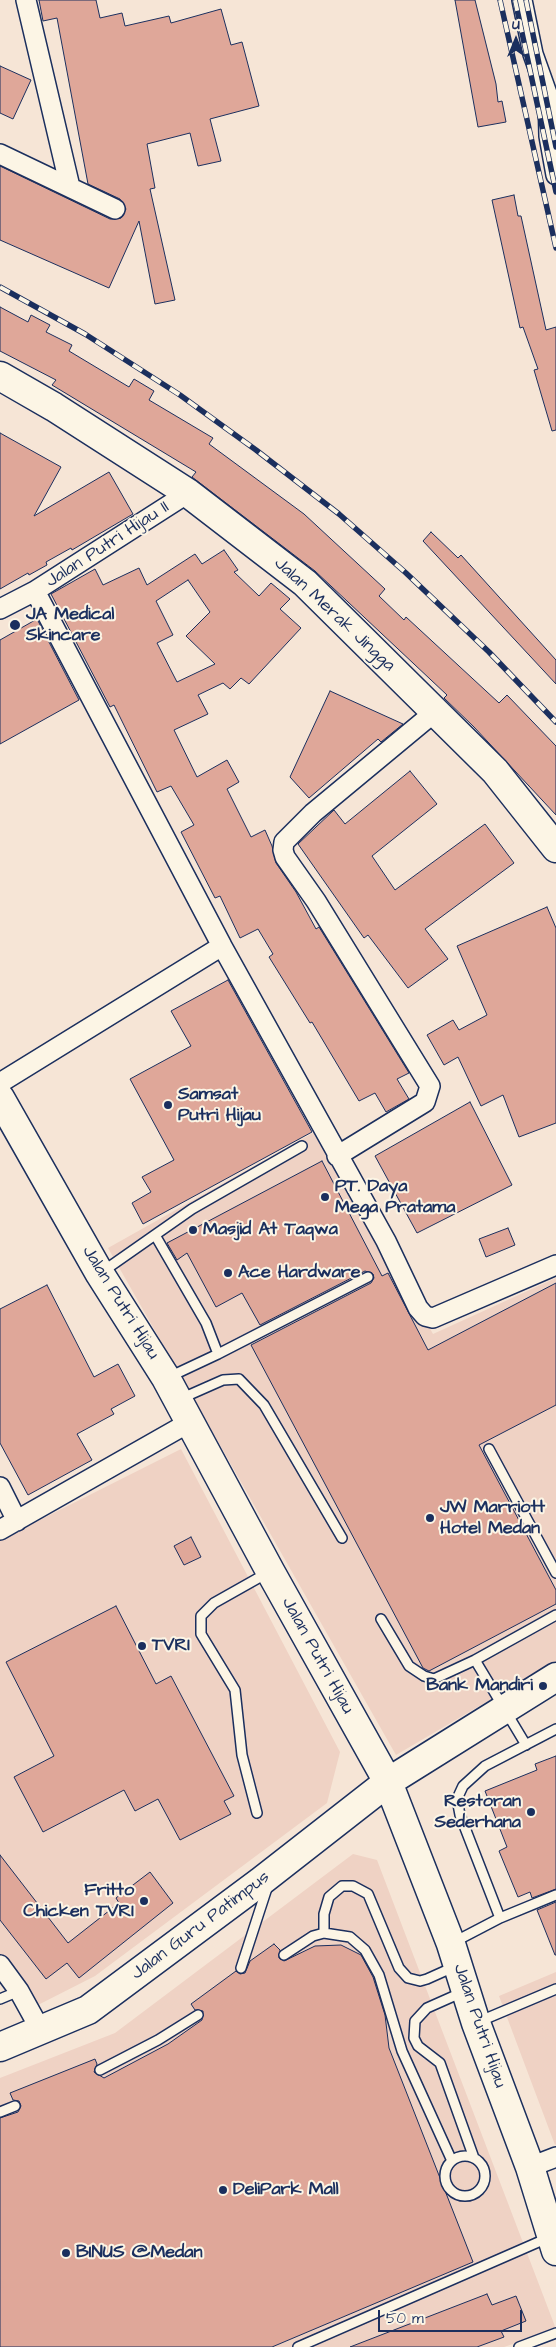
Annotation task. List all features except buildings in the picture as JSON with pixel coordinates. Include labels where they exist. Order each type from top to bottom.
[{"type":"main road","name":"Jalan Merak Jingga","points":[[0,376],[54,407],[188,493],[305,583],[436,710],[495,771],[556,848]]},
{"type":"main road","name":"Jalan Putri Hijau","points":[[0,1098],[100,1274],[178,1400],[270,1571],[388,1782],[454,1955],[476,2023],[530,2167],[553,2244]]},
{"type":"main road","name":"Jalan Guru Patimpus","points":[[0,2047],[88,2010],[121,1987],[388,1782],[556,1677]]},
{"type":"street","points":[[26,0],[70,187]]},
{"type":"street","points":[[522,0],[533,54],[548,96],[548,136],[556,175]]},
{"type":"street","points":[[0,154],[115,209]]},
{"type":"street","name":"Jalan Putri Hijau II","points":[[0,610],[35,591],[188,493]]},
{"type":"street","points":[[35,591],[222,946],[386,1241],[418,1308],[425,1316],[433,1318],[556,1264]]},
{"type":"street","points":[[338,1156],[425,1102],[430,1086],[316,901],[285,857],[283,850],[284,842],[313,813],[436,710]]},
{"type":"street","points":[[0,1083],[222,946]]},
{"type":"street","points":[[0,1530],[17,1521],[178,1400]]},
{"type":"street","points":[[0,1487],[17,1521]]},
{"type":"street","points":[[0,1964],[19,1990],[40,2029]]},
{"type":"street","points":[[530,2167],[556,2157]]},
{"type":"lane","points":[[100,1274],[192,1209],[302,1146]]},
{"type":"lane","points":[[155,1235],[206,1323],[218,1354]]},
{"type":"lane","points":[[178,1400],[218,1354],[368,1277]]},
{"type":"lane","points":[[178,1400],[223,1380],[239,1379],[264,1405],[342,1538]]},
{"type":"lane","points":[[489,1449],[556,1573]]},
{"type":"lane","points":[[257,1813],[242,1755],[235,1690],[201,1634],[201,1616],[214,1603],[270,1571]]},
{"type":"lane","points":[[382,1619],[409,1666],[424,1676],[434,1679],[475,1660],[556,1615]]},
{"type":"lane","points":[[475,1660],[506,1708],[526,1745]]},
{"type":"lane","points":[[500,1918],[460,1815],[457,1798],[463,1786],[485,1766],[556,1729]]},
{"type":"lane","points":[[241,1968],[272,1872]]},
{"type":"lane","points":[[324,1933],[324,1914],[328,1897],[342,1886],[353,1886],[368,1894],[399,1968],[408,1978],[420,1981],[427,1979],[500,1918],[556,1895]]},
{"type":"lane","points":[[284,1955],[313,1936],[324,1933],[350,1937],[365,1950],[374,1963],[402,2052],[452,2161]]},
{"type":"lane","points":[[476,2023],[556,1989]]},
{"type":"lane","points":[[0,1999],[19,1990]]},
{"type":"lane","points":[[466,1991],[427,2008],[415,2021],[414,2038],[418,2046],[440,2062],[474,2158],[484,2170],[482,2185],[478,2191],[463,2196],[449,2188],[445,2174],[452,2161],[459,2157],[474,2158]]},
{"type":"lane","points":[[100,2070],[158,2040],[198,2015]]},
{"type":"lane","points":[[1,2110],[16,2106]]},
{"type":"lane","points":[[298,2347],[553,2244]]},
{"type":"lane","points":[[520,2347],[556,2334]]},
{"type":"shaded area","points":[[320,1129],[433,1334],[556,1278],[556,1661],[396,1755],[108,1248]]},
{"type":"shaded area","name":"TVRI","points":[[181,1449],[340,1752],[327,1803],[95,1976],[34,2007],[0,1958],[0,1540]]},
{"type":"shaded area","name":"DeliPark Mall","points":[[353,1854],[377,1860],[556,2329],[504,2347],[0,2347],[0,2078],[115,2033]]},
{"type":"shaded area","points":[[556,1972],[556,2144],[555,2145],[499,1996]]},
{"type":"railway","points":[[500,0],[556,248]]},
{"type":"railway","points":[[515,0],[556,192]]},
{"type":"railway","points":[[526,0],[556,147]]},
{"type":"railway","points":[[0,287],[85,334],[180,395],[256,450],[339,514],[406,573],[489,652],[556,722]]},
{"type":"place","name":"JA Medical Skincare","points":[[15,625]]},
{"type":"place","name":"Samsat Putri Hijau","points":[[168,1105]]},
{"type":"place","name":"PT. Daya Mega Pratama","points":[[325,1197]]},
{"type":"place","name":"Masjid At Taqwa","points":[[193,1230]]},
{"type":"place","name":"Ace Hardware","points":[[228,1273]]},
{"type":"place","name":"JW Marriott Hotel Medan","points":[[430,1518]]},
{"type":"place","name":"TVRI","points":[[142,1646]]},
{"type":"place","name":"Bank Mandiri","points":[[543,1686]]},
{"type":"place","name":"Restoran Sederhana","points":[[531,1812]]},
{"type":"place","name":"Fritto Chicken TVRI","points":[[144,1901]]},
{"type":"place","name":"DeliPark Mall","points":[[223,2190]]},
{"type":"place","name":"BINUS @Medan","points":[[66,2253]]}]
